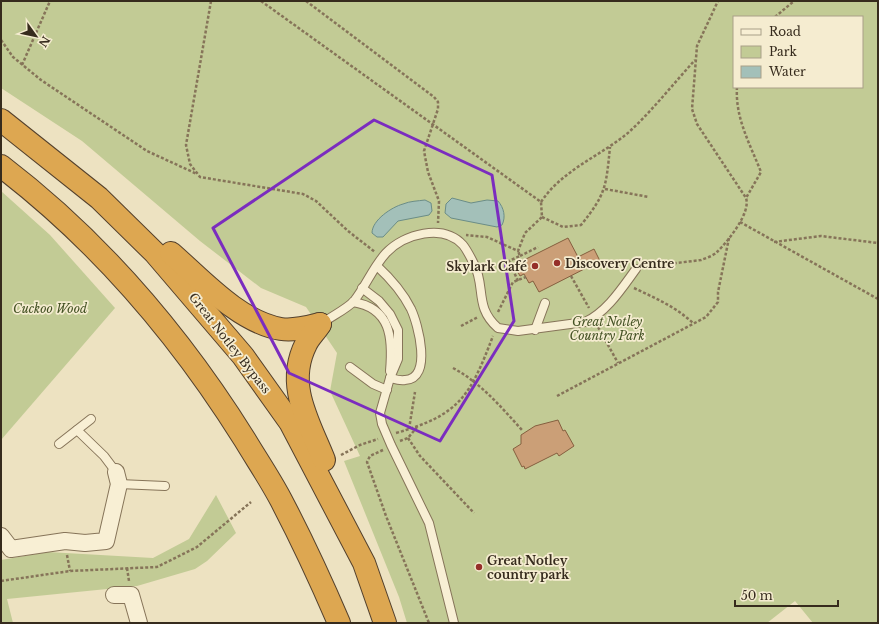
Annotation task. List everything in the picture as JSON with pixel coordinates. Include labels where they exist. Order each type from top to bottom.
[{"type":"highway","name":"Great Notley Bypass","points":[[1,120],[99,198],[156,252],[243,356],[290,422],[364,563],[385,623]]},
{"type":"highway","points":[[1,166],[62,217],[102,255],[166,327],[214,391],[281,499],[322,582],[339,623]]},
{"type":"highway","points":[[99,198],[160,244],[235,308],[259,324],[294,330],[320,324]]},
{"type":"highway","points":[[320,324],[306,343],[299,360],[299,398],[364,563]]},
{"type":"street","points":[[1,536],[11,549],[65,541],[85,543],[106,541],[117,478]]},
{"type":"street","points":[[114,595],[131,595],[139,623]]},
{"type":"lane","points":[[320,324],[353,302],[382,258],[395,244],[411,236],[428,232],[437,233],[454,239],[463,245],[475,265],[485,312],[498,328],[518,331],[535,330],[585,322],[594,318],[613,299],[636,269]]},
{"type":"lane","points":[[377,266],[403,295],[411,309],[419,329],[422,344],[420,370],[414,376],[406,380],[390,378]]},
{"type":"lane","points":[[362,288],[379,301],[390,314],[398,330],[398,359],[390,378],[380,413],[382,424],[430,523],[454,623]]},
{"type":"lane","points":[[353,302],[367,304],[380,313],[389,332],[392,346],[390,378]]},
{"type":"lane","points":[[535,330],[545,303]]},
{"type":"lane","points":[[350,367],[372,384],[386,390]]},
{"type":"lane","points":[[59,444],[91,419]]},
{"type":"lane","points":[[77,430],[104,456],[117,478],[165,486]]},
{"type":"path","points":[[22,64],[50,1]]},
{"type":"path","points":[[211,1],[186,145],[190,164],[200,177],[303,194],[316,201],[348,231],[382,258]]},
{"type":"path","points":[[261,1],[541,202]]},
{"type":"path","points":[[306,1],[434,97],[438,102],[438,109],[424,151],[428,172],[439,201],[437,233]]},
{"type":"path","points":[[636,269],[701,260],[717,252],[740,222],[748,208],[746,198],[697,124],[692,108],[697,46],[718,1]]},
{"type":"path","points":[[776,16],[794,1]]},
{"type":"path","points":[[1,40],[13,57],[41,80],[147,151],[198,174]]},
{"type":"path","points":[[542,216],[541,202],[548,193],[579,165],[610,147],[630,131],[695,59]]},
{"type":"path","points":[[737,88],[736,97],[741,125],[761,172],[746,198]]},
{"type":"path","points":[[542,216],[562,227],[581,225],[599,202],[605,189],[610,147]]},
{"type":"path","points":[[605,189],[649,197]]},
{"type":"path","points":[[520,256],[518,251],[524,233],[542,216]]},
{"type":"path","points":[[740,222],[878,298]]},
{"type":"path","points":[[454,239],[462,234],[487,237],[518,251]]},
{"type":"path","points":[[774,242],[821,236],[878,243]]},
{"type":"path","points":[[557,396],[706,317],[718,302],[718,292],[729,237]]},
{"type":"path","points":[[518,281],[509,260],[538,247]]},
{"type":"path","points":[[495,317],[513,282],[526,277]]},
{"type":"path","points":[[625,284],[661,300],[693,324]]},
{"type":"path","points":[[461,326],[473,321],[485,312]]},
{"type":"path","points":[[340,455],[360,445],[417,427],[441,416],[458,403],[474,382],[498,328]]},
{"type":"path","points":[[453,368],[489,394],[522,430]]},
{"type":"path","points":[[409,429],[415,392]]},
{"type":"path","points":[[417,427],[408,438],[370,456],[367,462],[386,516],[429,623]]},
{"type":"path","points":[[408,438],[420,456],[474,513]]},
{"type":"path","points":[[1,581],[70,570],[157,567],[197,546],[251,502]]},
{"type":"highlighted area","points":[[374,120],[492,175],[514,321],[440,441],[289,373],[213,228]]},
{"type":"green space","name":"Great Notley Country Park","points":[[1,1],[878,1],[878,623],[813,623],[795,601],[767,623],[407,623],[399,597],[344,461],[360,456],[330,391],[337,353],[306,307],[261,288],[200,241],[82,141],[1,88]]},
{"type":"green space","name":"Cuckoo Wood","points":[[1,191],[50,235],[115,308],[1,440]]},
{"type":"green space","points":[[216,495],[236,533],[207,561],[195,569],[137,586],[7,599],[13,623],[1,623],[1,560],[48,552],[153,558],[189,539]]},
{"type":"water","points":[[452,198],[471,203],[487,200],[498,201],[504,213],[502,225],[497,227],[451,218],[445,213],[446,204]]},
{"type":"water","points":[[425,200],[431,203],[432,211],[429,215],[398,221],[383,237],[377,237],[372,233],[375,223],[388,211],[406,203]]},
{"type":"building","name":"Discovery Centre","points":[[568,238],[578,257],[594,249],[600,261],[539,292],[533,281],[529,283],[524,274],[520,276],[514,265]]},
{"type":"building","points":[[558,420],[563,431],[565,430],[574,446],[559,456],[557,453],[525,469],[524,466],[522,467],[513,449],[521,444],[521,435],[535,426]]},
{"type":"place","name":"Discovery Centre","points":[[557,263]]},
{"type":"place","name":"Skylark Café","points":[[535,266]]},
{"type":"place","name":"Great Notley country park","points":[[479,567]]}]
